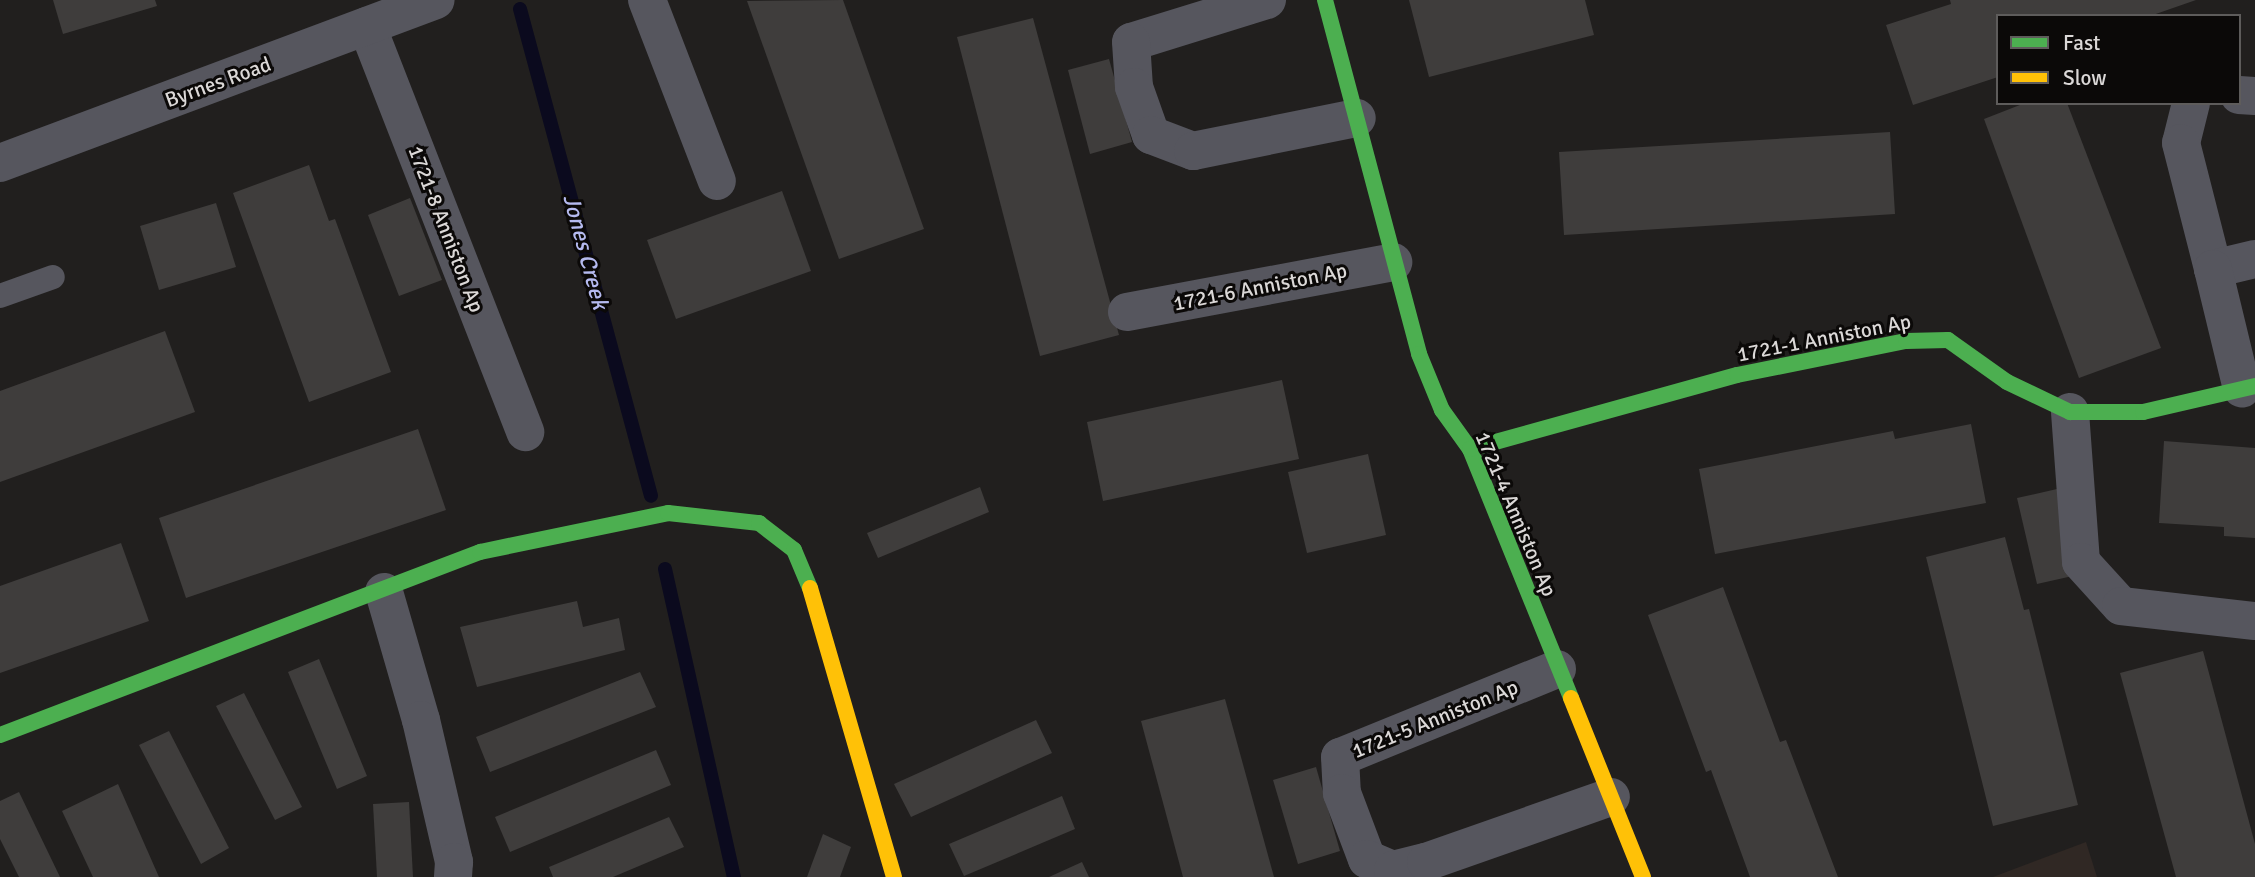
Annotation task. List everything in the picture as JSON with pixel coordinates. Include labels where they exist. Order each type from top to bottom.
[{"type":"street","name":"Byrnes Road","points":[[0,163],[435,0]]},
{"type":"street","points":[[647,0],[717,181]]},
{"type":"street","points":[[1267,0],[1132,42],[1134,87],[1151,135],[1193,151],[1357,118]]},
{"type":"street","name":"1721-4 Anniston Ap","points":[[1325,0],[1419,354],[1442,410],[1470,449],[1643,877]]},
{"type":"street","name":"1721-8 Anniston Ap","points":[[367,26],[525,432]]},
{"type":"street","points":[[2190,105],[2181,143],[2248,387]]},
{"type":"street","points":[[2214,269],[2255,259]]},
{"type":"street","name":"1721-6 Anniston Ap","points":[[1127,312],[1394,262]]},
{"type":"street","name":"1721-1 Anniston Ap","points":[[1470,449],[1737,375],[1906,341],[1948,340],[2007,382],[2070,412],[2143,412],[2248,387]]},
{"type":"street","points":[[2070,412],[2081,562],[2122,606],[2255,621]]},
{"type":"street","points":[[0,735],[384,592],[480,552],[668,513],[759,523],[794,550],[812,592],[894,877]]},
{"type":"street","points":[[384,592],[421,720],[454,862],[453,877]]},
{"type":"street","name":"1721-5 Anniston Ap","points":[[1557,669],[1340,757],[1342,793],[1367,859],[1393,870],[1415,865],[1611,797]]},
{"type":"lane","points":[[0,296],[53,277]]},
{"type":"shaded area","points":[[2086,842],[2097,877],[1993,877]]},
{"type":"building","points":[[53,0],[155,0],[157,6],[63,34]]},
{"type":"building","points":[[843,0],[924,229],[839,259],[747,1]]},
{"type":"building","points":[[1409,0],[1585,0],[1594,35],[1429,77]]},
{"type":"building","points":[[1950,0],[2196,0],[2156,14],[1996,14],[1996,78],[1913,105],[1886,25],[1951,4]]},
{"type":"building","points":[[1033,18],[1119,335],[1040,356],[957,37]]},
{"type":"building","points":[[1109,59],[1132,142],[1090,154],[1068,70]]},
{"type":"building","points":[[2020,105],[2068,105],[2161,348],[2079,378],[1984,119]]},
{"type":"building","points":[[1890,132],[1895,214],[1564,235],[1559,152]]},
{"type":"building","points":[[309,165],[329,221],[335,219],[391,372],[309,402],[233,193]]},
{"type":"building","points":[[782,191],[811,271],[676,319],[647,240]]},
{"type":"building","points":[[410,198],[442,280],[399,296],[368,215]]},
{"type":"building","points":[[216,203],[236,267],[159,290],[140,226]]},
{"type":"building","points":[[165,331],[195,412],[0,482],[0,391]]},
{"type":"building","points":[[1282,380],[1299,459],[1103,501],[1087,422]]},
{"type":"building","points":[[1971,424],[1986,503],[1715,554],[1699,469],[1893,431],[1895,439]]},
{"type":"building","points":[[418,429],[446,510],[186,598],[159,518]]},
{"type":"building","points":[[2164,441],[2255,448],[2255,538],[2224,536],[2224,527],[2159,523]]},
{"type":"building","points":[[1368,454],[1386,535],[1307,553],[1288,472]]},
{"type":"building","points":[[980,487],[989,512],[878,558],[867,533]]},
{"type":"building","points":[[2057,489],[2077,575],[2037,584],[2017,498]]},
{"type":"building","points":[[2005,537],[2024,610],[2029,609],[2078,805],[1993,826],[1926,557]]},
{"type":"building","points":[[121,543],[149,621],[0,673],[0,586]]},
{"type":"building","points":[[1723,587],[1780,742],[1786,740],[1838,877],[1750,877],[1711,770],[1706,772],[1648,615]]},
{"type":"building","points":[[577,601],[583,627],[619,618],[625,650],[477,687],[460,627]]},
{"type":"building","points":[[2203,651],[2255,844],[2255,877],[2176,877],[2120,673]]},
{"type":"building","points":[[319,659],[367,776],[337,789],[288,672]]},
{"type":"building","points":[[640,672],[656,707],[490,772],[476,737]]},
{"type":"building","points":[[244,693],[302,807],[275,820],[216,706]]},
{"type":"building","points":[[1225,699],[1274,877],[1183,877],[1141,721]]},
{"type":"building","points":[[1036,720],[1052,753],[911,817],[894,784]]},
{"type":"building","points":[[169,731],[229,848],[201,864],[139,745]]},
{"type":"building","points":[[656,750],[671,785],[510,852],[495,817]]},
{"type":"building","points":[[1316,767],[1340,851],[1298,864],[1273,780]]},
{"type":"building","points":[[118,784],[159,877],[93,877],[62,811]]},
{"type":"building","points":[[19,792],[60,877],[19,877],[0,839],[0,801]]},
{"type":"building","points":[[1062,796],[1075,829],[964,876],[949,844]]},
{"type":"building","points":[[409,802],[413,877],[377,877],[373,804]]},
{"type":"building","points":[[669,817],[684,847],[613,877],[553,877],[549,867]]},
{"type":"building","points":[[823,834],[851,847],[840,877],[807,877]]},
{"type":"building","points":[[1082,862],[1089,877],[1049,877]]},
{"type":"waterway","name":"Jones Creek","points":[[520,9],[651,496]]},
{"type":"waterway","name":"Jones Creek","points":[[665,569],[734,877]]},
{"type":"traffic: fast","points":[[1325,0],[1419,354],[1442,410],[1470,449],[1571,698]]},
{"type":"traffic: fast","points":[[1470,449],[1737,375],[1906,341],[1948,340],[2007,382],[2070,412],[2143,412],[2255,386]]},
{"type":"traffic: fast","points":[[0,735],[480,552],[668,513],[759,523],[794,550],[810,588]]},
{"type":"traffic: slow","points":[[810,588],[894,877]]},
{"type":"traffic: slow","points":[[1571,698],[1643,877]]}]
